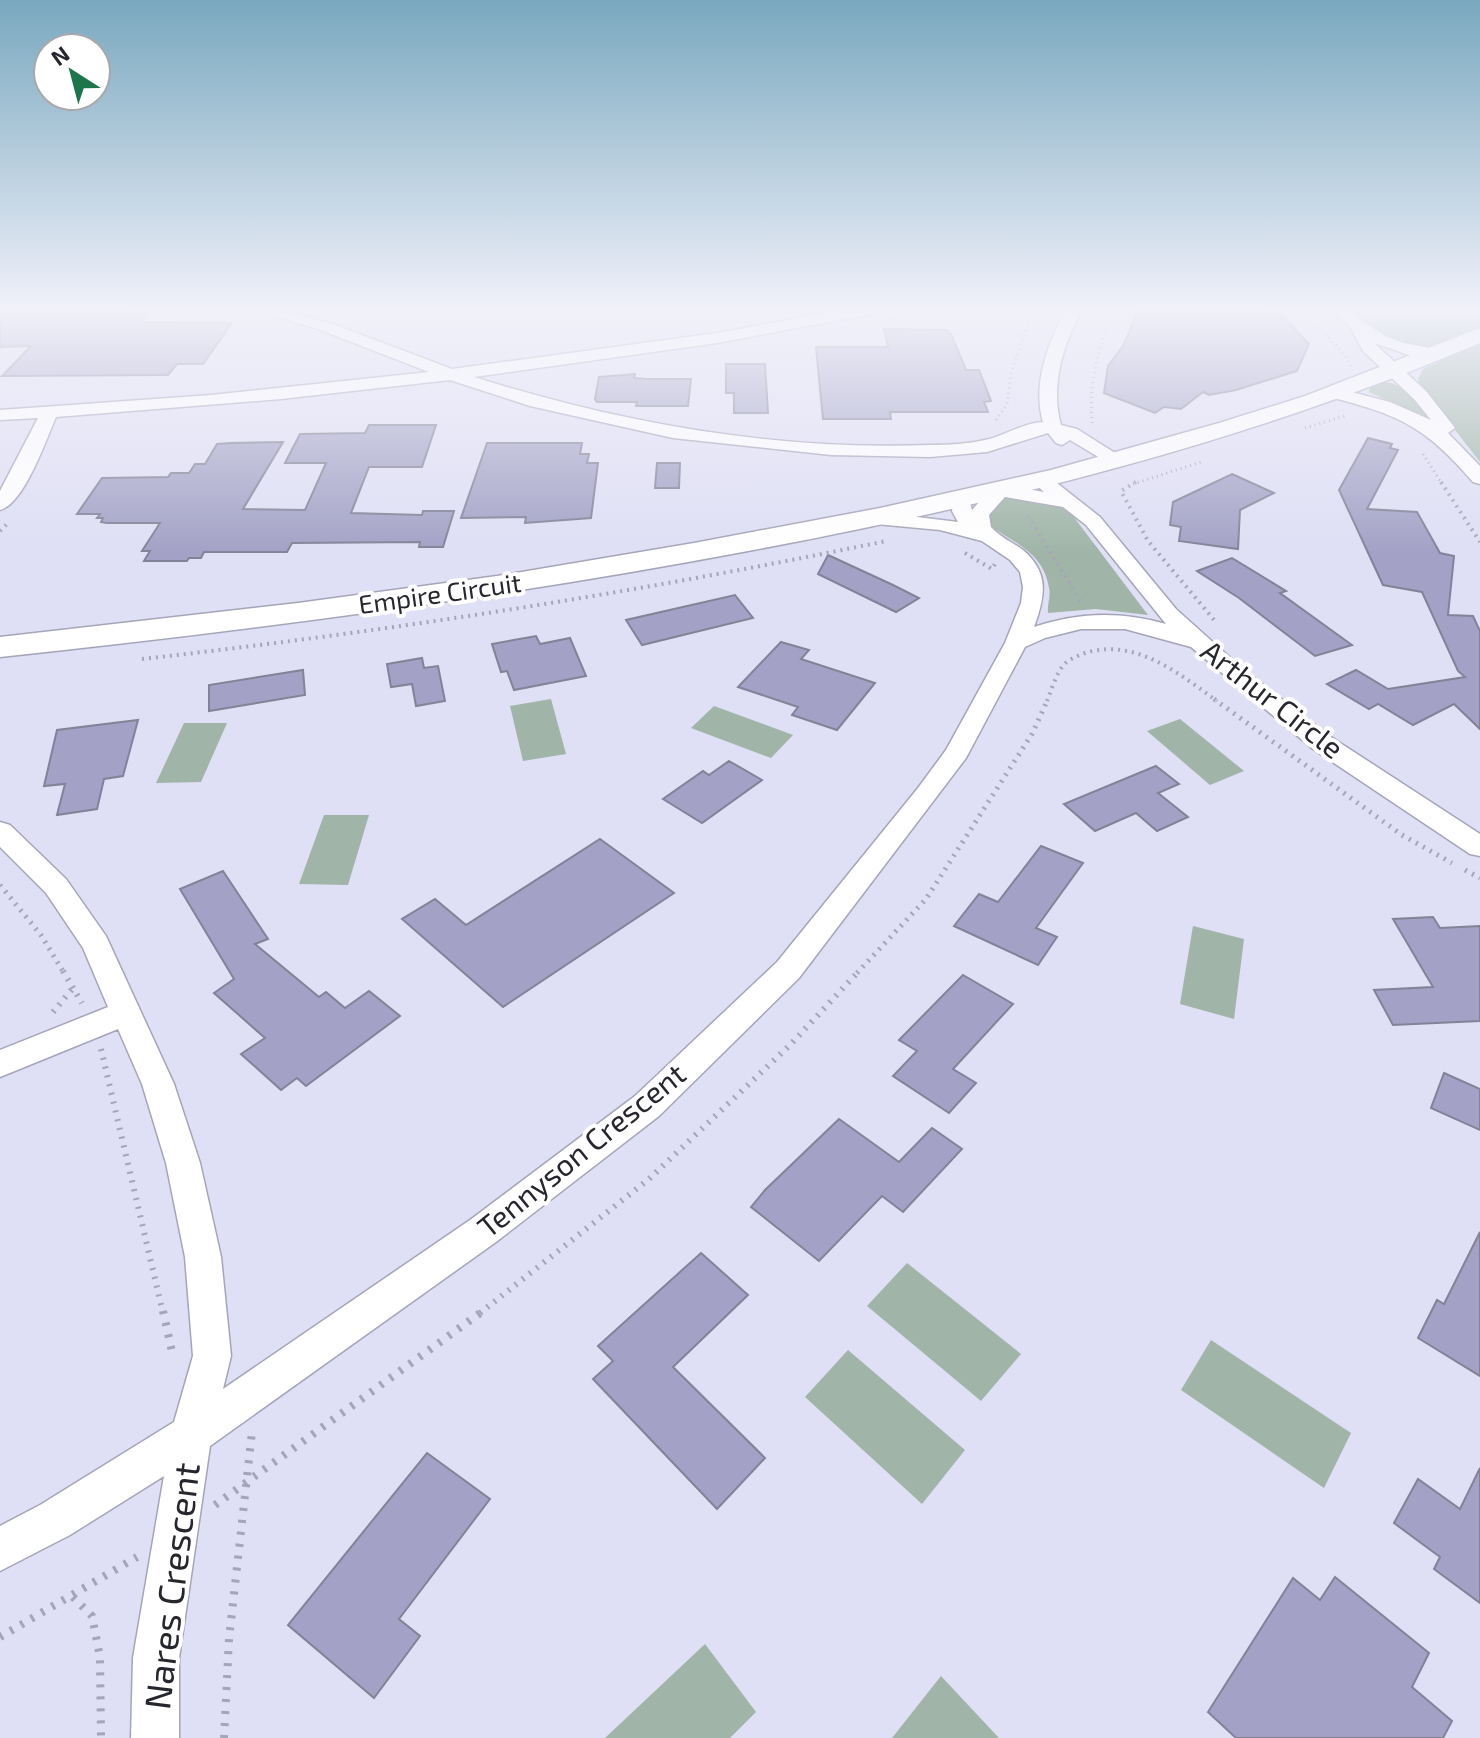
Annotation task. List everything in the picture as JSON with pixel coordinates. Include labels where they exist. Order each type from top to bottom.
[{"type":"street","points":[[0,415],[312,390]]},
{"type":"street","points":[[502,390],[572,411],[731,441],[831,449],[951,451],[987,446],[1035,428],[1053,427]]},
{"type":"street","points":[[1050,390],[1053,427],[1060,437],[1107,463]]},
{"type":"street","name":"Empire Circuit","points":[[0,647],[219,625],[495,587],[876,518],[1007,491],[1344,390]]},
{"type":"street","points":[[1414,390],[1448,432],[1451,444]]},
{"type":"street","points":[[1336,393],[1383,404],[1426,422],[1451,444],[1480,478]]},
{"type":"street","points":[[0,504],[15,486],[49,413]]},
{"type":"street","name":"Arthur Circle","points":[[1052,477],[1123,562],[1194,638],[1322,743],[1480,847]]},
{"type":"street","points":[[990,538],[981,528],[979,514],[1007,491]]},
{"type":"street","name":"Empire Circuit","points":[[1007,491],[1050,497],[1084,514]]},
{"type":"street","name":"Tennyson Crescent","points":[[0,1549],[55,1520],[191,1435],[483,1231],[647,1106],[788,970],[957,752],[1016,643],[1032,603],[1033,578],[1017,556],[965,518],[961,500]]},
{"type":"street","name":"Empire Circuit","points":[[876,518],[941,524],[990,538]]},
{"type":"street","points":[[1016,643],[1053,626],[1092,620],[1151,627],[1194,638]]},
{"type":"street","name":"Nares Crescent","points":[[0,831],[56,886],[96,944],[158,1084],[183,1163],[203,1257],[212,1356],[191,1435],[156,1658],[155,1738]]},
{"type":"street","points":[[0,1064],[128,1012]]},
{"type":"path","points":[[988,426],[1006,411],[1010,390]]},
{"type":"path","points":[[1092,425],[1093,390]]},
{"type":"path","points":[[1300,430],[1383,404]]},
{"type":"path","points":[[1419,449],[1480,542]]},
{"type":"path","points":[[1194,638],[1218,625],[1149,539],[1125,503],[1121,491],[1136,482],[1211,458]]},
{"type":"path","points":[[1007,491],[1092,620]]},
{"type":"path","points":[[0,1637],[73,1597],[246,1483],[462,1328],[649,1179],[790,1045],[926,899],[1032,734],[1062,667],[1072,658],[1092,651],[1118,650],[1146,655],[1179,674],[1402,835],[1480,878]]},
{"type":"path","points":[[0,885],[41,935],[95,1026],[173,1356]]},
{"type":"path","points":[[224,1738],[229,1639],[256,1390]]},
{"type":"path","points":[[73,1597],[92,1616],[100,1657],[101,1738]]},
{"type":"green space","points":[[1404,390],[1430,416],[1424,417],[1369,392]]},
{"type":"green space","points":[[1424,390],[1480,390],[1480,462]]},
{"type":"green space","points":[[1011,497],[1067,508],[1148,615],[1096,609],[1048,613],[1049,591],[1041,565],[1026,550],[988,524],[987,510],[1000,500]]},
{"type":"green space","points":[[551,699],[566,754],[523,761],[510,706]]},
{"type":"green space","points":[[714,706],[793,735],[771,758],[691,728]]},
{"type":"green space","points":[[1180,719],[1244,771],[1210,785],[1147,731]]},
{"type":"green space","points":[[184,723],[227,723],[201,782],[156,783]]},
{"type":"green space","points":[[324,815],[369,815],[348,885],[299,884]]},
{"type":"green space","points":[[1193,926],[1244,939],[1234,1019],[1180,1004]]},
{"type":"green space","points":[[907,1263],[1021,1354],[981,1401],[867,1306]]},
{"type":"green space","points":[[1211,1340],[1351,1433],[1324,1488],[1181,1390]]},
{"type":"green space","points":[[848,1350],[965,1450],[922,1504],[805,1397]]},
{"type":"green space","points":[[705,1644],[756,1712],[730,1738],[605,1738]]},
{"type":"green space","points":[[941,1676],[999,1738],[892,1738]]},
{"type":"building","points":[[597,390],[690,390],[688,406],[636,406],[637,402],[597,402]]},
{"type":"building","points":[[726,390],[767,390],[768,413],[734,413],[734,393],[726,393]]},
{"type":"building","points":[[820,390],[987,390],[991,401],[984,402],[988,412],[890,412],[891,419],[823,419]]},
{"type":"building","points":[[1104,390],[1235,390],[1209,395],[1203,392],[1181,409],[1164,407],[1155,413],[1104,393]]},
{"type":"building","points":[[369,425],[436,425],[422,467],[369,467],[351,513],[422,515],[423,511],[454,511],[443,547],[419,547],[420,542],[292,543],[287,552],[204,552],[201,558],[189,558],[187,561],[144,561],[150,551],[142,551],[160,523],[107,523],[101,522],[103,518],[97,518],[100,514],[77,514],[102,478],[168,477],[171,473],[189,473],[195,464],[205,464],[217,444],[283,442],[243,509],[305,510],[326,463],[285,463],[300,434],[365,433]]},
{"type":"building","points":[[1368,438],[1392,444],[1390,448],[1398,450],[1367,509],[1417,512],[1440,553],[1454,556],[1448,615],[1473,616],[1480,631],[1480,729],[1454,704],[1413,725],[1378,704],[1369,709],[1327,684],[1356,670],[1388,689],[1465,677],[1458,671],[1422,592],[1383,585],[1339,490]]},
{"type":"building","points":[[487,443],[582,443],[580,454],[589,454],[587,463],[598,463],[591,518],[525,523],[526,517],[461,518]]},
{"type":"building","points":[[657,463],[680,463],[679,488],[655,488]]},
{"type":"building","points":[[1232,474],[1274,493],[1240,510],[1238,549],[1179,541],[1181,527],[1170,525],[1173,502]]},
{"type":"building","points":[[828,555],[919,598],[896,612],[818,574]]},
{"type":"building","points":[[1232,558],[1286,591],[1280,593],[1352,645],[1315,656],[1239,598],[1197,571]]},
{"type":"building","points":[[735,595],[753,618],[642,645],[626,620]]},
{"type":"building","points":[[536,636],[540,644],[570,638],[586,676],[514,690],[507,671],[501,672],[492,644]]},
{"type":"building","points":[[781,642],[809,650],[801,659],[875,683],[837,730],[792,715],[798,707],[738,687]]},
{"type":"building","points":[[422,658],[424,668],[438,666],[445,701],[416,706],[412,684],[391,687],[387,664]]},
{"type":"building","points":[[303,670],[305,695],[209,711],[209,685]]},
{"type":"building","points":[[138,720],[123,776],[104,779],[97,809],[57,815],[65,784],[44,786],[57,730]]},
{"type":"building","points":[[729,761],[762,780],[702,823],[663,799],[703,771],[709,775]]},
{"type":"building","points":[[1156,766],[1179,784],[1158,793],[1188,817],[1157,831],[1136,813],[1095,831],[1064,804]]},
{"type":"building","points":[[600,839],[674,893],[503,1007],[402,919],[435,899],[466,925]]},
{"type":"building","points":[[1041,846],[1083,863],[1036,928],[1057,937],[1038,965],[954,926],[979,894],[998,902]]},
{"type":"building","points":[[223,871],[268,939],[255,944],[319,997],[326,992],[345,1008],[369,991],[400,1016],[306,1086],[297,1078],[281,1090],[241,1054],[265,1038],[214,993],[234,979],[180,889]]},
{"type":"building","points":[[1433,917],[1440,928],[1480,926],[1480,1021],[1393,1025],[1374,990],[1433,987],[1393,919]]},
{"type":"building","points":[[963,975],[1013,1004],[953,1069],[976,1083],[949,1113],[893,1076],[917,1051],[899,1040]]},
{"type":"building","points":[[1444,1073],[1480,1089],[1480,1130],[1431,1108]]},
{"type":"building","points":[[839,1119],[899,1162],[932,1128],[962,1149],[903,1212],[882,1196],[819,1261],[751,1207]]},
{"type":"building","points":[[1480,1232],[1480,1376],[1418,1338],[1437,1300],[1444,1304]]},
{"type":"building","points":[[701,1253],[748,1295],[673,1367],[765,1458],[717,1509],[593,1379],[613,1361],[598,1346]]},
{"type":"building","points":[[427,1453],[490,1499],[399,1619],[420,1636],[374,1698],[288,1625]]},
{"type":"building","points":[[1480,1468],[1480,1603],[1434,1569],[1440,1557],[1394,1523],[1418,1479],[1460,1509]]},
{"type":"building","points":[[1335,1577],[1429,1653],[1412,1687],[1452,1721],[1443,1738],[1236,1738],[1208,1712],[1293,1578],[1320,1600]]}]
